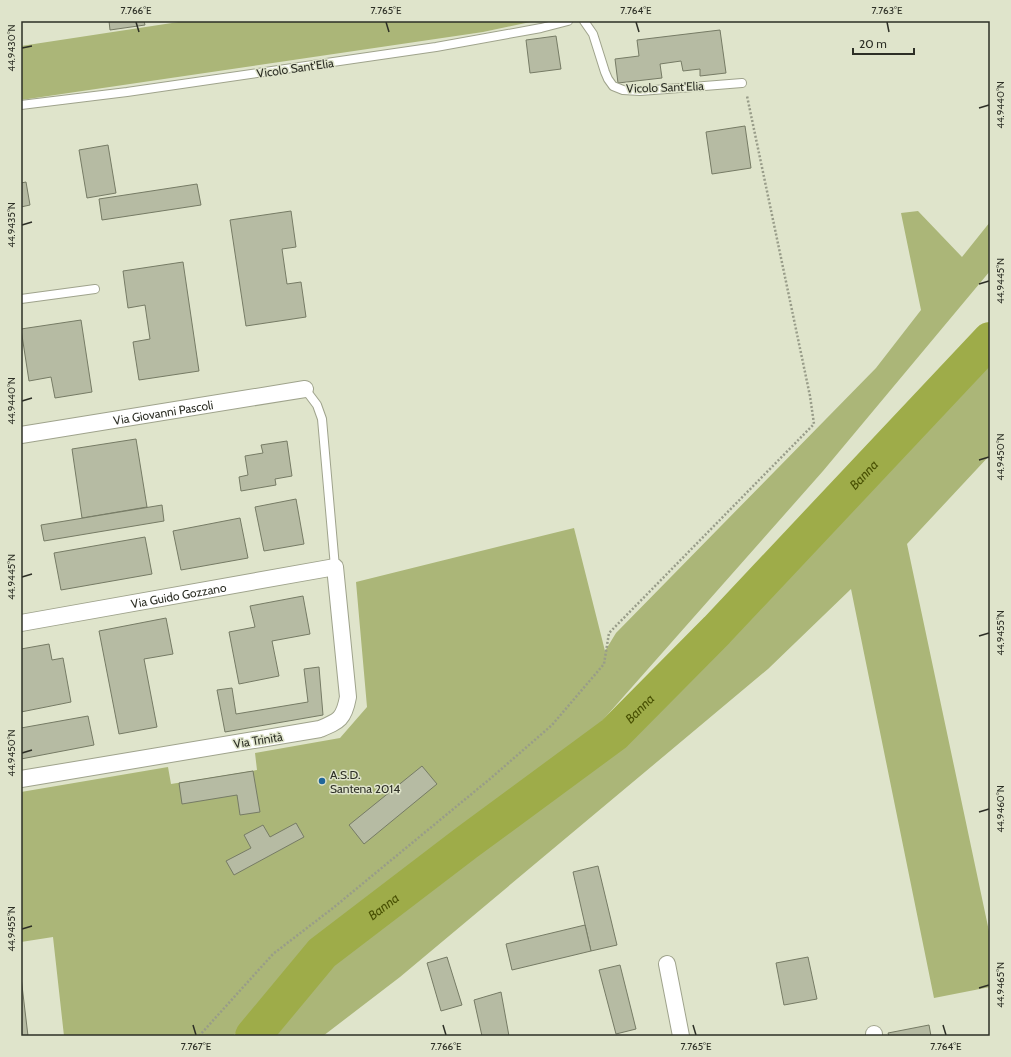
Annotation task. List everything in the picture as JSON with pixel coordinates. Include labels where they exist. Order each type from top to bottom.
[{"type":"street","name":"Via Giovanni Pascoli","points":[[21,435],[305,389]]},
{"type":"street","name":"Via Guido Gozzano","points":[[21,623],[335,567]]},
{"type":"street","name":"Via Trinità","points":[[21,779],[320,729],[336,722],[346,710],[348,697],[335,567]]},
{"type":"street","points":[[667,964],[682,1036]]},
{"type":"lane","name":"Vicolo Sant'Elia","points":[[21,105],[128,92],[436,47],[534,30],[568,21]]},
{"type":"lane","name":"Vicolo Sant'Elia","points":[[584,21],[593,34],[608,79],[613,86],[623,90],[640,91],[742,83]]},
{"type":"lane","points":[[21,299],[95,289]]},
{"type":"lane","points":[[305,389],[317,405],[322,419],[335,567]]},
{"type":"path","points":[[199,1036],[272,954],[339,904],[491,778],[552,725],[604,664],[609,633],[814,424],[764,183],[749,100],[742,83]]},
{"type":"green space","points":[[185,21],[535,21],[483,32],[21,100],[21,46]]},
{"type":"green space","name":"A.S.D. Santena 2014","points":[[918,211],[962,257],[990,222],[990,271],[823,471],[594,730],[487,812],[310,959],[233,1036],[64,1036],[53,937],[21,942],[21,792],[168,767],[171,784],[257,770],[255,753],[340,738],[367,707],[356,582],[574,528],[605,651],[616,633],[876,368],[921,310],[901,213]]},
{"type":"green space","points":[[990,348],[990,455],[907,544],[990,936],[990,987],[934,998],[851,589],[768,669],[400,977],[323,1036],[264,1036],[327,968],[597,759],[663,702],[818,529]]},
{"type":"building","points":[[109,21],[144,21],[145,25],[110,30]]},
{"type":"building","points":[[720,30],[726,73],[700,76],[700,69],[683,71],[681,61],[660,64],[662,78],[618,83],[615,59],[639,56],[637,40]]},
{"type":"building","points":[[556,36],[561,69],[530,73],[526,40]]},
{"type":"building","points":[[745,126],[751,168],[712,174],[706,132]]},
{"type":"building","points":[[108,145],[116,193],[87,198],[79,150]]},
{"type":"building","points":[[26,182],[30,205],[21,207],[21,183]]},
{"type":"building","points":[[197,184],[201,205],[102,220],[99,199]]},
{"type":"building","points":[[291,211],[296,247],[282,249],[287,284],[301,282],[306,317],[246,326],[230,220]]},
{"type":"building","points":[[183,262],[199,371],[139,380],[133,342],[150,339],[145,305],[128,308],[123,271]]},
{"type":"building","points":[[81,320],[92,392],[55,398],[51,377],[29,381],[21,329]]},
{"type":"building","points":[[136,439],[147,507],[82,518],[72,449]]},
{"type":"building","points":[[287,441],[292,476],[275,479],[276,485],[241,491],[239,477],[248,475],[245,456],[263,453],[261,445]]},
{"type":"building","points":[[296,499],[304,544],[264,551],[255,507]]},
{"type":"building","points":[[162,505],[164,521],[44,541],[41,525]]},
{"type":"building","points":[[240,518],[248,558],[181,570],[173,531]]},
{"type":"building","points":[[145,537],[152,574],[61,590],[54,553]]},
{"type":"building","points":[[303,596],[310,634],[272,641],[279,676],[239,684],[229,632],[255,627],[250,606]]},
{"type":"building","points":[[166,618],[173,654],[144,659],[157,727],[119,734],[99,631]]},
{"type":"building","points":[[49,644],[52,660],[63,658],[71,702],[21,712],[21,649]]},
{"type":"building","points":[[319,667],[323,715],[225,732],[217,690],[232,688],[236,714],[308,702],[304,669]]},
{"type":"building","points":[[88,716],[94,745],[21,759],[21,728]]},
{"type":"building","points":[[422,766],[437,784],[364,844],[349,825]]},
{"type":"building","points":[[253,771],[260,812],[240,815],[237,795],[182,804],[179,783]]},
{"type":"building","points":[[296,823],[304,837],[234,875],[226,861],[251,848],[244,835],[263,825],[270,837]]},
{"type":"building","points":[[598,866],[617,945],[591,951],[573,872]]},
{"type":"building","points":[[585,925],[591,951],[512,970],[506,944]]},
{"type":"building","points":[[447,957],[462,1005],[441,1011],[427,963]]},
{"type":"building","points":[[808,957],[817,999],[784,1005],[776,963]]},
{"type":"building","points":[[620,965],[636,1029],[616,1034],[599,970]]},
{"type":"building","points":[[21,977],[28,1036],[21,1036]]},
{"type":"building","points":[[501,992],[509,1036],[482,1036],[474,1000]]},
{"type":"building","points":[[929,1025],[931,1036],[889,1036],[888,1033]]},
{"type":"waterway","name":"Banna","points":[[253,1036],[322,953],[466,843],[614,734],[717,630],[990,340]]},
{"type":"place","name":"A.S.D. Santena 2014","points":[[322,781]]}]
